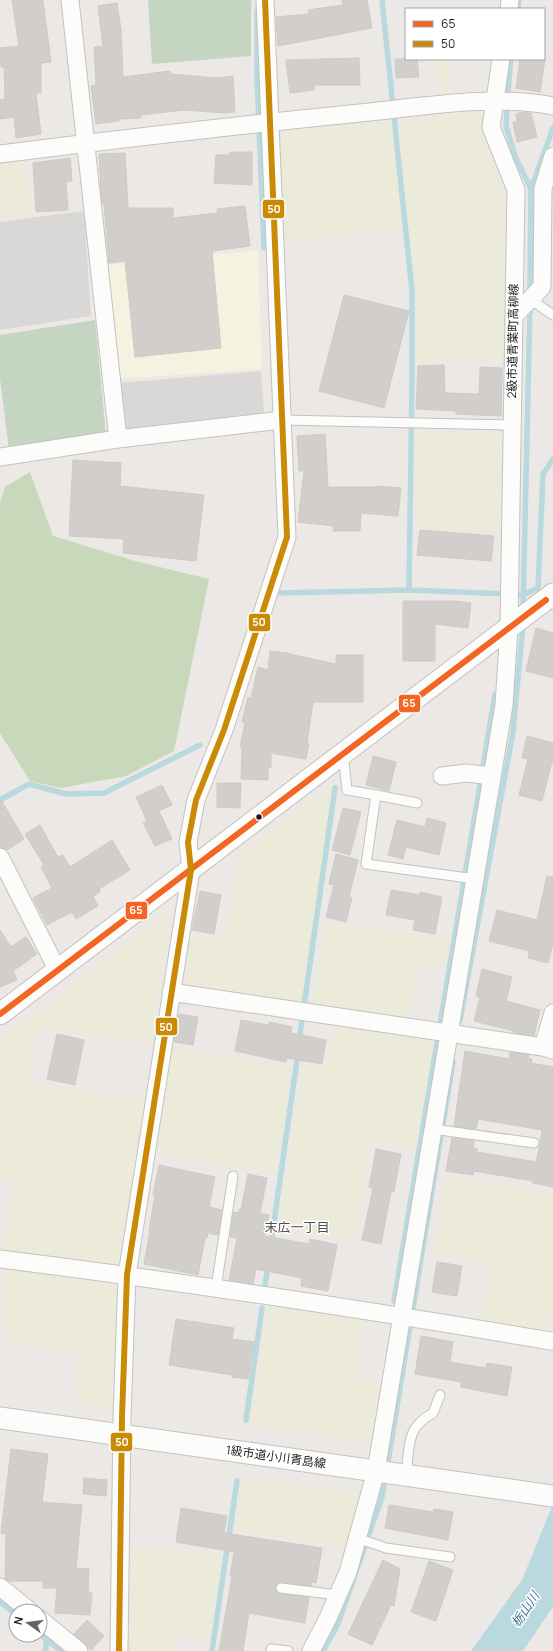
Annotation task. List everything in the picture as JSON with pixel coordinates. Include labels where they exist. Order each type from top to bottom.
[{"type":"street","points":[[70,0],[118,439]]},
{"type":"street","points":[[119,1651],[122,1436],[127,1275],[190,870],[188,842],[196,800],[224,730],[287,537],[266,0]]},
{"type":"street","name":"2級市道青葉町高柳線","points":[[311,1651],[328,1618],[348,1572],[376,1471],[410,1317],[433,1128],[453,1034],[475,879],[504,705],[509,628],[511,425],[516,190],[492,127],[494,100],[501,60]]},
{"type":"street","points":[[0,154],[271,122],[494,100],[553,106]]},
{"type":"street","points":[[514,316],[542,287],[543,188],[553,156]]},
{"type":"street","points":[[0,458],[118,439],[282,420]]},
{"type":"street","points":[[0,1014],[553,594]]},
{"type":"street","points":[[442,776],[466,773],[492,776]]},
{"type":"street","points":[[0,857],[58,971]]},
{"type":"street","points":[[171,992],[548,1048],[553,1013]]},
{"type":"street","points":[[0,1259],[216,1288],[410,1317],[551,1341]]},
{"type":"street","name":"1級市道小川青島線","points":[[0,1418],[553,1496]]},
{"type":"street","points":[[0,1587],[20,1603]]},
{"type":"street","points":[[48,1626],[79,1651]]},
{"type":"lane","points":[[537,292],[537,304],[553,315]]},
{"type":"lane","points":[[282,420],[511,425]]},
{"type":"lane","points":[[343,754],[346,790],[418,803]]},
{"type":"lane","points":[[376,795],[366,864],[475,879]]},
{"type":"lane","points":[[433,1128],[534,1143]]},
{"type":"lane","points":[[216,1288],[233,1176]]},
{"type":"lane","points":[[406,1475],[410,1436],[414,1428],[423,1418],[433,1413],[440,1395]]},
{"type":"lane","points":[[357,1538],[386,1548],[450,1557]]},
{"type":"lane","points":[[281,1588],[338,1595]]},
{"type":"lane","points":[[271,1649],[288,1651]]},
{"type":"shaded area","points":[[435,60],[447,60],[450,96],[439,97]]},
{"type":"shaded area","points":[[485,111],[484,142],[507,202],[506,359],[416,363],[416,289],[398,120]]},
{"type":"shaded area","points":[[392,122],[404,229],[287,241],[278,131]]},
{"type":"shaded area","points":[[25,160],[33,214],[0,217],[0,163]]},
{"type":"shaded area","points":[[84,211],[91,316],[0,330],[0,222]]},
{"type":"shaded area","points":[[258,250],[262,369],[118,379],[106,265]]},
{"type":"shaded area","points":[[261,371],[264,416],[127,430],[119,383]]},
{"type":"shaded area","points":[[415,432],[501,432],[501,531],[416,530]]},
{"type":"shaded area","points":[[338,783],[301,1006],[182,988],[191,934],[225,939],[239,855]]},
{"type":"shaded area","points":[[169,912],[152,1044],[38,1027],[28,1082],[145,1101],[117,1268],[3,1250],[23,1121],[12,1180],[0,1179],[0,1041]]},
{"type":"shaded area","points":[[325,922],[451,939],[440,969],[417,968],[408,1020],[311,1006]]},
{"type":"shaded area","points":[[336,1027],[443,1042],[424,1150],[368,1143],[363,1192],[353,1241],[277,1228],[304,1065],[327,1067]]},
{"type":"shaded area","points":[[173,1048],[292,1066],[276,1174],[156,1154]]},
{"type":"shaded area","points":[[445,1177],[553,1193],[553,1295],[547,1332],[480,1321],[491,1264],[434,1252]]},
{"type":"shaded area","points":[[5,1268],[118,1285],[113,1410],[78,1401],[77,1354],[5,1340]]},
{"type":"shaded area","points":[[268,1306],[364,1320],[355,1380],[382,1384],[373,1444],[249,1424]]},
{"type":"shaded area","points":[[241,1478],[362,1495],[347,1548],[235,1530]]},
{"type":"shaded area","points":[[132,1546],[222,1555],[209,1639],[176,1635],[173,1651],[130,1651]]},
{"type":"green space","points":[[148,0],[251,0],[251,56],[152,64]]},
{"type":"green space","points":[[95,320],[106,435],[9,450],[0,378],[0,335]]},
{"type":"green space","points":[[30,472],[53,536],[135,561],[209,579],[174,751],[126,776],[61,788],[30,781],[0,733],[0,503],[5,487]]},
{"type":"water","name":"栃山川","points":[[553,1504],[553,1607],[523,1651],[471,1651],[522,1580]]},
{"type":"building","points":[[12,0],[43,0],[51,62],[41,63],[41,93],[36,93],[41,134],[16,138],[14,117],[0,119],[0,100],[5,99],[4,67],[1,67],[0,48],[19,46]]},
{"type":"building","points":[[342,0],[367,0],[372,28],[278,46],[276,17],[309,14],[308,10],[343,5]]},
{"type":"building","points":[[117,3],[121,30],[123,77],[170,71],[171,74],[216,78],[233,76],[235,112],[225,113],[184,110],[141,115],[141,118],[119,119],[119,121],[96,124],[91,86],[96,85],[94,47],[103,46],[98,6]]},
{"type":"building","points":[[359,58],[360,85],[314,85],[314,90],[290,93],[286,60]]},
{"type":"building","points":[[395,59],[417,60],[419,77],[396,78]]},
{"type":"building","points":[[520,60],[545,60],[540,92],[516,88]]},
{"type":"building","points":[[522,112],[531,113],[537,137],[517,142],[513,122],[517,122],[516,114]]},
{"type":"building","points":[[230,152],[252,152],[252,185],[214,183],[216,155],[230,155]]},
{"type":"building","points":[[125,153],[128,208],[173,208],[173,218],[218,213],[217,209],[245,206],[250,246],[212,251],[221,348],[135,357],[125,261],[109,263],[104,204],[102,204],[99,154]]},
{"type":"building","points":[[70,158],[72,181],[66,182],[68,210],[36,212],[33,163]]},
{"type":"building","points":[[344,295],[409,311],[384,408],[319,391]]},
{"type":"building","points":[[444,365],[445,393],[479,394],[480,367],[502,368],[501,416],[456,414],[456,411],[416,409],[418,366]]},
{"type":"building","points":[[325,434],[328,487],[376,486],[401,488],[398,516],[361,513],[360,531],[333,531],[334,526],[298,522],[304,471],[299,471],[297,436]]},
{"type":"building","points":[[73,460],[121,463],[120,486],[204,495],[196,561],[123,553],[124,539],[69,536]]},
{"type":"building","points":[[420,530],[494,536],[491,561],[417,555]]},
{"type":"building","points":[[403,601],[454,601],[471,603],[468,628],[435,624],[435,661],[403,661]]},
{"type":"building","points":[[536,628],[553,633],[553,678],[526,671]]},
{"type":"building","points":[[270,651],[289,653],[336,664],[336,655],[363,655],[363,702],[313,702],[306,759],[271,753],[271,768],[268,768],[268,780],[241,779],[242,747],[240,747],[245,723],[242,722],[248,697],[251,698],[258,667],[268,670]]},
{"type":"building","points":[[527,736],[553,743],[553,758],[542,801],[519,795],[528,759],[522,758]]},
{"type":"building","points":[[373,756],[396,762],[389,791],[366,785]]},
{"type":"building","points":[[217,783],[241,783],[240,808],[217,807]]},
{"type":"building","points":[[162,785],[172,805],[159,811],[172,839],[155,846],[143,823],[147,821],[136,797]]},
{"type":"building","points":[[0,798],[24,839],[7,850],[0,847]]},
{"type":"building","points":[[343,808],[361,812],[350,855],[332,850]]},
{"type":"building","points":[[427,818],[446,823],[439,855],[406,847],[403,859],[388,855],[397,820],[425,827]]},
{"type":"building","points":[[40,825],[58,857],[63,855],[70,867],[112,840],[130,870],[99,889],[100,892],[93,896],[98,906],[76,919],[72,912],[47,925],[33,898],[52,888],[41,867],[44,865],[25,834]]},
{"type":"building","points":[[336,854],[358,860],[349,897],[352,898],[346,922],[326,917],[334,885],[329,884]]},
{"type":"building","points":[[547,876],[553,877],[553,943],[548,963],[528,958],[529,951],[489,941],[497,910],[537,920]]},
{"type":"building","points":[[391,890],[420,895],[420,892],[442,897],[435,934],[413,930],[415,920],[386,915]]},
{"type":"building","points":[[200,891],[221,895],[214,934],[192,930]]},
{"type":"building","points":[[0,930],[11,947],[26,937],[37,954],[13,971],[17,980],[0,987]]},
{"type":"building","points":[[482,969],[512,977],[506,1001],[540,1010],[534,1036],[514,1033],[514,1031],[474,1021],[480,997],[476,996]]},
{"type":"building","points":[[179,1014],[198,1017],[193,1045],[174,1042]]},
{"type":"building","points":[[241,1020],[269,1025],[269,1022],[292,1027],[291,1033],[326,1040],[322,1064],[287,1058],[286,1062],[235,1051]]},
{"type":"building","points":[[57,1034],[84,1040],[75,1085],[47,1079]]},
{"type":"building","points":[[465,1051],[509,1059],[510,1052],[529,1055],[528,1058],[532,1059],[531,1063],[553,1067],[553,1187],[533,1183],[533,1181],[474,1171],[473,1175],[446,1171],[452,1138],[474,1141],[473,1148],[477,1149],[477,1152],[536,1162],[540,1144],[542,1130],[478,1119],[476,1129],[454,1126]]},
{"type":"building","points":[[376,1149],[401,1154],[394,1192],[391,1192],[381,1244],[362,1240],[373,1188],[369,1187]]},
{"type":"building","points":[[159,1165],[215,1177],[209,1207],[222,1210],[218,1235],[208,1233],[207,1238],[205,1238],[198,1275],[144,1264],[155,1195],[153,1195]]},
{"type":"building","points":[[248,1174],[267,1178],[260,1213],[269,1215],[265,1236],[309,1244],[310,1239],[337,1245],[328,1291],[301,1286],[302,1278],[256,1269],[253,1284],[229,1280],[237,1238],[230,1237],[234,1212],[239,1213],[239,1209],[241,1210]]},
{"type":"building","points":[[437,1262],[462,1266],[457,1296],[432,1292]]},
{"type":"building","points":[[176,1319],[234,1328],[232,1339],[254,1342],[248,1379],[169,1365]]},
{"type":"building","points":[[421,1336],[453,1342],[450,1362],[486,1368],[487,1363],[512,1367],[507,1396],[461,1387],[461,1382],[415,1374]]},
{"type":"building","points":[[11,1449],[48,1454],[42,1502],[82,1505],[76,1568],[89,1569],[88,1593],[92,1593],[90,1615],[55,1613],[57,1588],[43,1588],[43,1581],[9,1581],[5,1579],[6,1534],[1,1533]]},
{"type":"building","points":[[84,1478],[107,1480],[106,1496],[83,1494]]},
{"type":"building","points":[[389,1505],[433,1512],[434,1509],[453,1512],[448,1540],[385,1528]]},
{"type":"building","points":[[181,1508],[227,1516],[224,1533],[322,1548],[316,1583],[311,1582],[311,1586],[281,1582],[276,1584],[275,1587],[276,1591],[280,1594],[309,1597],[305,1623],[249,1613],[243,1651],[219,1651],[232,1576],[230,1575],[234,1552],[176,1542]]},
{"type":"building","points":[[383,1560],[400,1569],[394,1606],[391,1605],[372,1645],[348,1634]]},
{"type":"building","points":[[429,1561],[453,1570],[436,1621],[411,1612]]},
{"type":"building","points":[[87,1620],[104,1636],[91,1650],[74,1634]]},
{"type":"waterway","points":[[382,0],[412,291],[409,590]]},
{"type":"waterway","points":[[518,8],[519,0]]},
{"type":"waterway","points":[[257,11],[257,78],[264,248]]},
{"type":"waterway","points":[[511,60],[506,126],[515,156],[531,189]]},
{"type":"waterway","points":[[530,294],[531,189],[553,128]]},
{"type":"waterway","points":[[523,610],[530,306]]},
{"type":"waterway","points":[[520,595],[538,588],[543,474],[553,459]]},
{"type":"waterway","points":[[280,593],[409,590],[508,594]]},
{"type":"waterway","points":[[460,1020],[513,732],[523,624]]},
{"type":"waterway","points":[[394,1301],[495,694]]},
{"type":"waterway","points":[[0,800],[29,784],[66,794],[104,793],[200,745]]},
{"type":"waterway","points":[[299,1041],[335,788]]},
{"type":"waterway","points":[[271,1243],[298,1053]]},
{"type":"waterway","points":[[387,1468],[453,1062]]},
{"type":"waterway","points":[[265,1285],[268,1265]]},
{"type":"waterway","points":[[246,1420],[262,1308]]},
{"type":"waterway","points":[[323,1651],[338,1624],[382,1497],[385,1477]]},
{"type":"waterway","points":[[212,1651],[237,1481]]},
{"type":"waterway","points":[[0,1602],[8,1608]]},
{"type":"waterway","points":[[48,1640],[61,1651]]},
{"type":"waterway","points":[[46,1643],[46,1651]]},
{"type":"transit line","name":"50","points":[[119,1651],[122,1417],[127,1275],[191,870],[188,842],[196,800],[224,730],[287,537],[265,0]]},
{"type":"transit line","name":"65","points":[[0,1014],[546,600]]},
{"type":"district","name":"末広一丁目","points":[[297,1227]]}]
